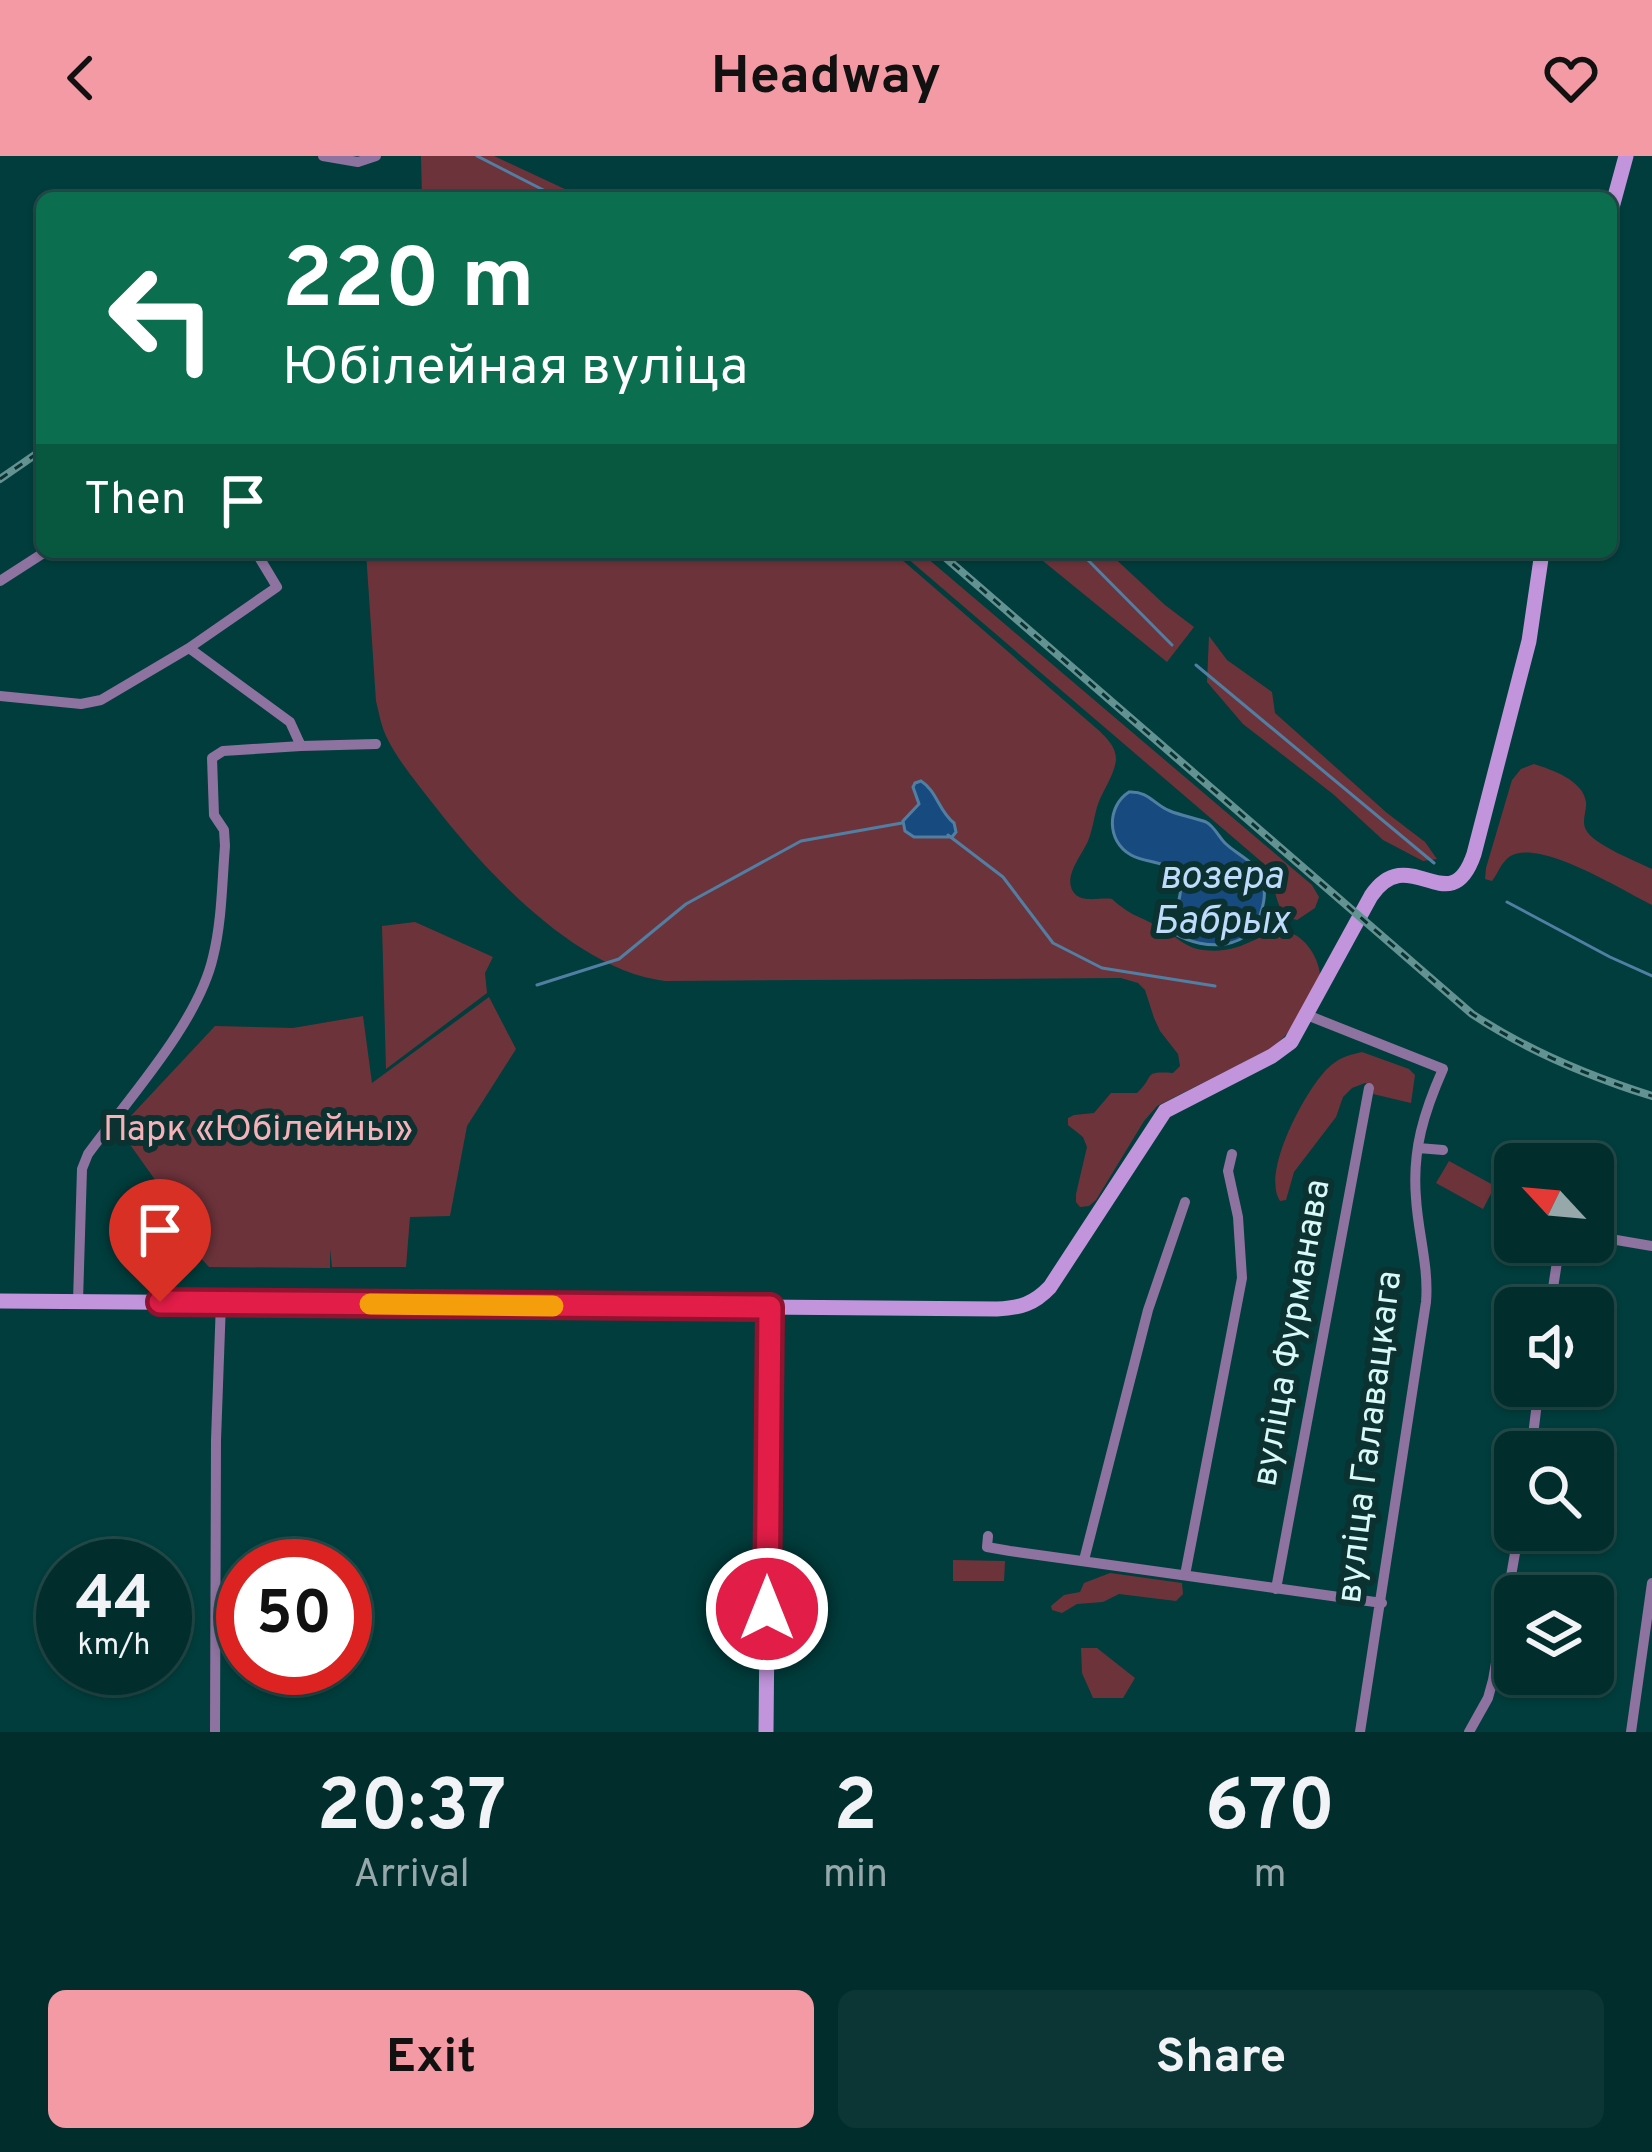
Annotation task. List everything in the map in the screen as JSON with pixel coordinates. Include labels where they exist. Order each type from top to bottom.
[{"type":"street","points":[[323,156],[358,162],[376,156]]},
{"type":"street","points":[[1616,192],[1626,156]]},
{"type":"street","points":[[0,580],[36,558]]},
{"type":"street","points":[[0,696],[82,704],[100,700],[189,648],[277,587],[260,558]]},
{"type":"street","points":[[0,1301],[998,1309],[1031,1303],[1050,1287],[1165,1111],[1291,1042],[1384,879],[1397,874],[1450,883],[1469,866],[1529,641],[1541,558]]},
{"type":"street","points":[[189,648],[290,722],[301,746]]},
{"type":"street","points":[[78,1300],[82,1169],[88,1154],[179,1030],[213,960],[225,846],[224,830],[214,815],[212,758],[224,752],[376,744]]},
{"type":"street","name":"вуліца Галавацкага","points":[[1307,1015],[1443,1069],[1423,1116],[1418,1148],[1415,1193],[1426,1302],[1360,1732]]},
{"type":"street","name":"вуліца Фурманава","points":[[1276,1589],[1369,1088]]},
{"type":"street","points":[[1418,1148],[1443,1150]]},
{"type":"street","points":[[1185,1576],[1242,1278],[1238,1217],[1228,1171],[1232,1154]]},
{"type":"street","points":[[1084,1560],[1148,1310],[1185,1202]]},
{"type":"street","points":[[1614,1240],[1652,1246]]},
{"type":"street","points":[[215,1732],[221,1302]]},
{"type":"street","points":[[766,1732],[770,1307]]},
{"type":"street","points":[[988,1536],[987,1546],[1382,1603]]},
{"type":"street","points":[[1469,1732],[1493,1680],[1515,1551]]},
{"type":"street","points":[[1631,1732],[1652,1583]]},
{"type":"green space","points":[[421,156],[494,156],[571,192],[422,192]]},
{"type":"green space","points":[[366,558],[900,558],[1112,746],[1113,770],[1071,874],[1075,894],[1112,899],[1203,950],[1235,948],[1277,932],[1293,934],[1312,952],[1320,975],[1280,1041],[1157,1106],[1096,1200],[1080,1207],[1076,1194],[1087,1147],[1068,1125],[1068,1118],[1094,1113],[1111,1093],[1137,1093],[1153,1074],[1173,1073],[1180,1066],[1178,1054],[1160,1031],[1138,983],[1121,978],[665,981],[632,973],[567,938],[506,887],[408,772],[383,728],[376,701]]},
{"type":"green space","points":[[907,558],[927,558],[1312,885],[1319,897],[1315,908],[1297,920],[1288,917],[1263,863]]},
{"type":"green space","points":[[1039,558],[1114,558],[1194,627],[1167,662]]},
{"type":"green space","points":[[1209,636],[1227,660],[1272,692],[1275,713],[1425,842],[1437,859],[1423,861],[1383,840],[1243,724],[1207,682]]},
{"type":"green space","points":[[1534,764],[1566,777],[1584,794],[1590,836],[1652,869],[1652,905],[1580,868],[1540,854],[1509,857],[1492,881],[1485,879],[1512,780],[1521,769]]},
{"type":"green space","points":[[415,922],[493,957],[485,973],[487,993],[386,1069],[382,926]]},
{"type":"green space","name":"Парк «Юбілейны»","points":[[489,997],[516,1049],[467,1126],[450,1216],[410,1217],[406,1267],[332,1267],[330,1249],[330,1268],[209,1267],[184,1240],[173,1205],[131,1146],[129,1118],[215,1026],[293,1028],[363,1016],[372,1083]]},
{"type":"green space","points":[[1362,1052],[1415,1075],[1411,1103],[1373,1094],[1374,1086],[1365,1083],[1352,1088],[1294,1172],[1286,1200],[1280,1201],[1276,1172],[1297,1113],[1327,1069],[1343,1057]]},
{"type":"green space","points":[[1449,1161],[1494,1188],[1483,1209],[1436,1183]]},
{"type":"green space","points":[[953,1560],[1005,1561],[1004,1581],[953,1581]]},
{"type":"green space","points":[[1110,1573],[1182,1583],[1183,1594],[1176,1601],[1119,1594],[1103,1602],[1077,1604],[1062,1613],[1052,1610],[1064,1595],[1080,1592],[1084,1583]]},
{"type":"green space","points":[[1081,1648],[1097,1648],[1135,1678],[1123,1698],[1093,1698],[1082,1673]]},
{"type":"water","points":[[921,781],[954,823],[952,837],[914,837],[905,831],[903,821],[919,804],[913,787]]},
{"type":"water","name":"возера Бабрых","points":[[1129,792],[1206,822],[1257,870],[1263,903],[1248,934],[1213,945],[1175,934],[1180,887],[1174,873],[1131,855],[1114,833],[1113,814]]},
{"type":"waterway","points":[[477,156],[547,192]]},
{"type":"waterway","points":[[1086,558],[1172,645]]},
{"type":"waterway","points":[[1196,665],[1434,863]]},
{"type":"waterway","points":[[537,985],[619,959],[686,904],[801,841],[902,823]]},
{"type":"waterway","points":[[948,835],[1003,877],[1053,943],[1102,968],[1215,986]]},
{"type":"waterway","points":[[1507,902],[1652,976]]},
{"type":"railway","points":[[0,479],[36,454]]},
{"type":"railway","points":[[946,558],[1472,1014],[1559,1061],[1652,1096]]},
{"type":"slow traffic","points":[[370,1304],[553,1306]]},
{"type":"route","points":[[160,1302],[770,1307],[767,1609]]}]
